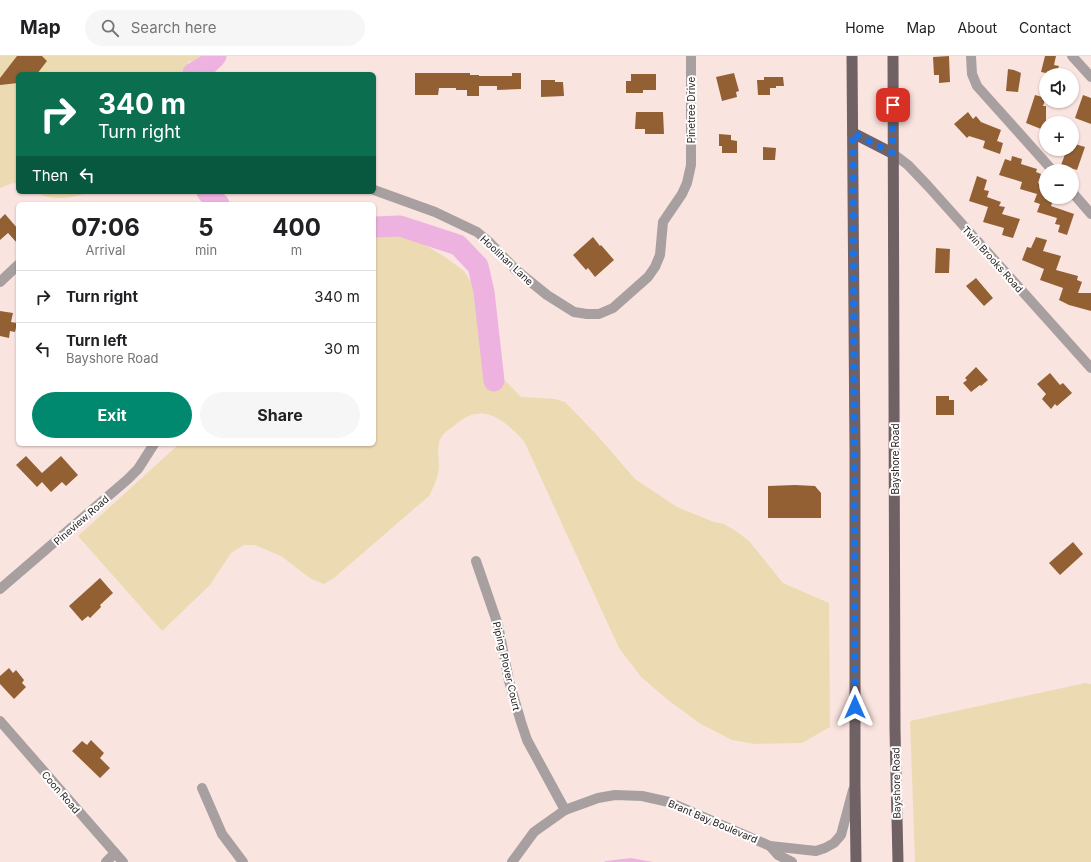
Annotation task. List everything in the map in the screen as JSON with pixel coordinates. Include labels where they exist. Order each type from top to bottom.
[{"type":"main road","points":[[852,56],[856,862]]},
{"type":"main road","name":"Bayshore Road","points":[[893,56],[892,153],[895,290],[895,730],[898,862]]},
{"type":"main road","points":[[853,133],[892,153]]},
{"type":"street","name":"Pinetree Drive","points":[[691,56],[691,165]]},
{"type":"street","points":[[971,56],[972,74],[977,86],[1047,164]]},
{"type":"street","points":[[1072,56],[1091,77]]},
{"type":"street","name":"Twin Brooks Road","points":[[892,153],[908,165],[928,186],[1091,368]]},
{"type":"street","name":"Hoolihan Lane","points":[[376,191],[435,212],[477,232],[488,241],[516,270],[547,295],[574,312],[599,314],[613,308],[648,277],[655,267],[660,255],[663,222],[682,194],[687,183],[691,165]]},
{"type":"street","points":[[1079,200],[1091,214]]},
{"type":"street","points":[[0,282],[16,267]]},
{"type":"street","name":"Pineview Road","points":[[0,589],[128,479],[138,469],[153,446]]},
{"type":"street","name":"Piping Plover Court","points":[[476,561],[498,625],[509,681],[519,717],[528,740],[565,810]]},
{"type":"street","name":"Coon Road","points":[[0,721],[123,862]]},
{"type":"street","name":"Brant Bay Boulevard","points":[[512,862],[534,832],[565,810],[592,800],[615,795],[656,798],[669,802],[770,846],[816,851],[834,843],[841,836],[855,785]]},
{"type":"street","points":[[202,788],[222,834],[243,862]]},
{"type":"street","name":"Brant Bay Boulevard","points":[[770,846],[778,855],[792,862]]},
{"type":"street","points":[[106,862],[115,853]]},
{"type":"shaded area","points":[[0,56],[205,56],[205,58],[188,62],[184,72],[16,72],[16,184],[13,183],[0,188]]},
{"type":"shaded area","points":[[41,194],[83,194],[64,198]]},
{"type":"shaded area","points":[[376,233],[414,238],[445,257],[464,271],[475,288],[480,302],[482,353],[490,365],[521,397],[555,399],[565,402],[596,434],[635,479],[677,507],[714,522],[724,524],[736,531],[749,541],[783,583],[829,603],[830,727],[802,743],[755,744],[732,740],[699,723],[668,700],[641,677],[619,648],[524,441],[509,426],[493,416],[475,414],[466,417],[443,434],[438,447],[438,474],[429,496],[334,578],[324,584],[311,579],[281,556],[255,545],[244,545],[231,553],[210,585],[162,631],[78,536],[177,446],[376,446]]},
{"type":"shaded area","points":[[1085,683],[1091,684],[1091,862],[915,862],[910,721]]},
{"type":"shaded area","points":[[631,858],[653,862],[604,862],[606,861]]},
{"type":"building","points":[[17,56],[42,56],[47,61],[39,72],[16,72],[16,83],[0,85],[0,78]]},
{"type":"building","points":[[949,56],[950,82],[939,83],[939,75],[934,75],[933,57]]},
{"type":"building","points":[[1045,56],[1056,56],[1054,65],[1059,66],[1058,68],[1042,68]]},
{"type":"building","points":[[1008,69],[1021,73],[1018,92],[1006,91]]},
{"type":"building","points":[[415,73],[470,73],[470,75],[479,76],[512,76],[512,73],[521,73],[521,89],[497,90],[497,86],[479,86],[479,96],[467,96],[467,90],[456,90],[456,88],[439,88],[438,95],[415,95]]},
{"type":"building","points":[[734,73],[739,91],[736,92],[737,97],[722,101],[716,77]]},
{"type":"building","points":[[631,74],[656,74],[656,90],[643,90],[643,93],[626,93],[626,81],[631,81]]},
{"type":"building","points":[[764,77],[783,77],[784,86],[770,88],[770,95],[758,95],[757,80],[764,80]]},
{"type":"building","points":[[541,80],[555,80],[555,82],[563,82],[564,96],[541,97]]},
{"type":"building","points":[[1035,95],[1039,96],[1039,108],[1046,108],[1046,116],[1039,116],[1039,128],[1026,123]]},
{"type":"building","points":[[1083,95],[1091,98],[1091,124],[1079,120],[1079,116],[1076,116]]},
{"type":"building","points":[[636,112],[663,112],[664,134],[645,134],[645,129],[635,129]]},
{"type":"building","points":[[968,112],[973,119],[976,116],[981,122],[1001,130],[997,141],[1003,143],[1000,154],[983,148],[985,141],[969,136],[967,138],[954,124]]},
{"type":"building","points":[[719,134],[731,135],[731,140],[737,141],[737,153],[722,153],[722,146],[719,146]]},
{"type":"building","points":[[1079,145],[1085,147],[1079,164],[1061,164],[1064,156],[1079,156]]},
{"type":"building","points":[[763,147],[776,148],[775,160],[763,160]]},
{"type":"building","points":[[1012,156],[1022,159],[1021,164],[1037,169],[1036,172],[1039,173],[1039,204],[1034,202],[1037,194],[1020,189],[1022,182],[999,175],[1005,159],[1011,161]]},
{"type":"building","points":[[977,176],[987,180],[984,190],[989,191],[987,197],[1001,202],[999,206],[1005,207],[1002,214],[1020,219],[1013,238],[1002,235],[1004,228],[983,222],[988,207],[969,201]]},
{"type":"building","points":[[1040,204],[1052,204],[1051,206],[1074,214],[1067,235],[1058,232],[1060,225],[1055,224],[1057,218],[1037,212]]},
{"type":"building","points":[[5,214],[16,227],[16,242],[8,233],[0,240],[0,219]]},
{"type":"building","points":[[593,237],[614,260],[595,277],[588,268],[586,270],[573,255]]},
{"type":"building","points":[[1036,237],[1047,240],[1043,251],[1061,256],[1056,270],[1078,276],[1077,280],[1082,282],[1078,293],[1091,293],[1091,311],[1069,305],[1059,300],[1063,288],[1040,280],[1044,269],[1022,260],[1027,247],[1031,248]]},
{"type":"building","points":[[936,248],[950,249],[949,273],[935,273]]},
{"type":"building","points":[[976,278],[993,298],[984,306],[966,286]]},
{"type":"building","points":[[0,311],[13,313],[11,322],[16,323],[15,332],[10,331],[9,338],[0,336]]},
{"type":"building","points":[[976,367],[988,380],[971,392],[963,383],[967,380],[965,378]]},
{"type":"building","points":[[1050,373],[1060,385],[1063,383],[1072,393],[1057,406],[1055,404],[1051,409],[1042,399],[1046,394],[1037,384]]},
{"type":"building","points":[[936,396],[949,396],[949,400],[954,400],[954,415],[936,415]]},
{"type":"building","points":[[26,456],[42,473],[61,456],[78,475],[66,486],[62,482],[51,492],[42,482],[37,487],[16,465]]},
{"type":"building","points":[[768,486],[815,486],[821,493],[821,518],[768,518]]},
{"type":"building","points":[[1073,542],[1083,554],[1060,575],[1049,563]]},
{"type":"building","points":[[100,578],[113,593],[100,605],[101,607],[90,618],[88,616],[82,621],[69,606]]},
{"type":"building","points":[[9,668],[13,673],[16,670],[24,680],[22,683],[26,687],[14,699],[0,684],[0,676]]},
{"type":"building","points":[[91,740],[104,753],[100,758],[110,768],[100,778],[72,751],[82,741],[87,745]]},
{"type":"waterway","points":[[195,72],[207,65],[216,56]]},
{"type":"waterway","points":[[209,194],[217,202]]},
{"type":"waterway","points":[[376,227],[400,226],[458,245],[478,266],[484,292],[494,381]]},
{"type":"route","points":[[855,707],[853,133],[892,153],[893,105]]}]
